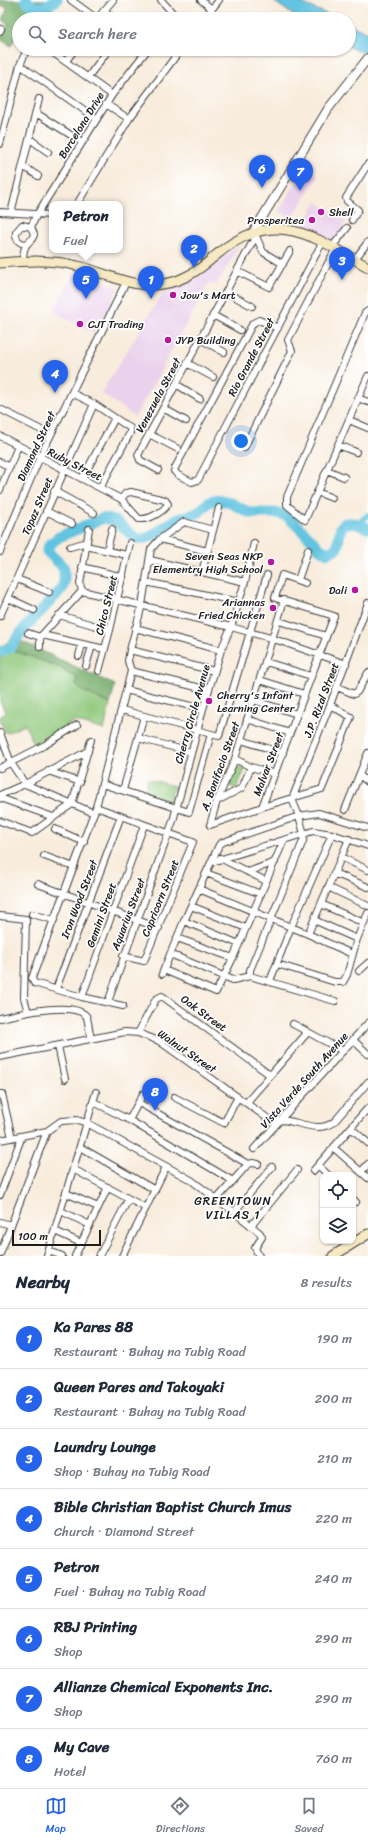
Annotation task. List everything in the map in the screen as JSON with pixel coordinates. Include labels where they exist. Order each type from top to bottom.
[{"type":"main road","points":[[0,263],[56,261],[79,266],[126,282],[154,285],[181,280],[201,268],[239,238],[255,235],[274,228],[288,229],[323,241],[368,267]]},
{"type":"main road","points":[[333,1256],[368,1234]]},
{"type":"street","points":[[71,0],[87,12]]},
{"type":"street","points":[[106,12],[104,10],[113,0]]},
{"type":"street","points":[[161,0],[170,12]]},
{"type":"street","points":[[201,0],[212,9]]},
{"type":"street","points":[[210,12],[219,0]]},
{"type":"street","points":[[0,144],[20,64],[24,56]]},
{"type":"street","points":[[58,56],[112,94]]},
{"type":"street","points":[[66,61],[70,56]]},
{"type":"street","points":[[88,77],[104,56]]},
{"type":"street","name":"Barcelona Drive","points":[[31,227],[36,216],[112,94],[142,56]]},
{"type":"street","points":[[79,201],[129,119],[177,56]]},
{"type":"street","points":[[283,264],[263,252],[255,235],[326,113],[368,59]]},
{"type":"street","points":[[20,64],[97,119]]},
{"type":"street","points":[[11,213],[39,99]]},
{"type":"street","points":[[106,104],[129,119]]},
{"type":"street","points":[[36,112],[82,142]]},
{"type":"street","points":[[30,139],[48,152]]},
{"type":"street","points":[[352,220],[358,210],[347,201],[346,198],[368,164]]},
{"type":"street","points":[[23,166],[38,176]]},
{"type":"street","points":[[0,212],[36,216],[49,215]]},
{"type":"street","points":[[23,261],[23,254],[27,244],[34,237],[34,230],[31,227],[22,226],[16,232],[18,241],[27,244]]},
{"type":"street","points":[[244,448],[292,351],[288,340],[334,247],[347,228]]},
{"type":"street","name":"Venezuela Street","points":[[158,470],[137,457],[255,235]]},
{"type":"street","name":"Rio Grande Street","points":[[278,328],[259,320],[253,323],[174,471],[178,475],[195,482],[278,328],[323,241]]},
{"type":"street","points":[[354,259],[368,242]]},
{"type":"street","points":[[237,271],[269,287],[290,251]]},
{"type":"street","name":"Diamond Street","points":[[0,552],[2,542],[40,457],[126,282]]},
{"type":"street","points":[[226,292],[252,306]]},
{"type":"street","points":[[368,311],[362,321],[287,497],[287,505],[305,520],[368,376]]},
{"type":"street","points":[[213,315],[240,330]]},
{"type":"street","points":[[200,339],[224,352]]},
{"type":"street","points":[[187,363],[213,377]]},
{"type":"street","points":[[176,384],[200,399]]},
{"type":"street","points":[[72,393],[94,404],[129,427],[131,430],[100,488]]},
{"type":"street","points":[[358,398],[368,402]]},
{"type":"street","name":"Topaz Street","points":[[0,616],[54,491],[94,404]]},
{"type":"street","points":[[163,408],[186,421]]},
{"type":"street","points":[[0,409],[51,434]]},
{"type":"street","points":[[82,479],[115,418]]},
{"type":"street","points":[[348,420],[368,428]]},
{"type":"street","points":[[149,434],[178,449]]},
{"type":"street","name":"Ruby Street","points":[[0,436],[121,499]]},
{"type":"street","points":[[338,444],[356,452]]},
{"type":"street","points":[[1,487],[18,446]]},
{"type":"street","points":[[0,462],[10,467]]},
{"type":"street","points":[[327,470],[344,477]]},
{"type":"street","points":[[54,491],[94,514]]},
{"type":"street","points":[[131,492],[165,500],[168,504],[164,509],[143,519],[136,516],[121,499],[126,493],[131,492]]},
{"type":"street","points":[[317,492],[332,498]]},
{"type":"street","points":[[202,572],[219,508]]},
{"type":"street","points":[[46,511],[72,524]]},
{"type":"street","points":[[123,1006],[67,993],[32,982],[32,978],[95,810],[131,671],[128,661],[135,628],[142,605],[151,549],[160,539],[184,522],[213,530]]},
{"type":"street","points":[[82,591],[80,584],[89,529]]},
{"type":"street","points":[[107,550],[112,529]]},
{"type":"street","points":[[160,539],[207,551]]},
{"type":"street","name":"Chico Street","points":[[99,671],[118,599],[130,543]]},
{"type":"street","name":"Cherry Circle Avenue","points":[[169,834],[214,671],[231,627],[245,582],[254,543]]},
{"type":"street","points":[[70,547],[87,544],[127,555]]},
{"type":"street","points":[[298,580],[308,550]]},
{"type":"street","points":[[150,560],[245,582]]},
{"type":"street","points":[[82,567],[123,577]]},
{"type":"street","points":[[122,710],[219,736],[267,575]]},
{"type":"street","points":[[284,600],[275,598],[282,575],[306,583]]},
{"type":"street","points":[[17,579],[49,592]]},
{"type":"street","points":[[146,582],[238,602]]},
{"type":"street","points":[[82,591],[251,632],[346,664]]},
{"type":"street","points":[[40,647],[41,636],[82,591]]},
{"type":"street","points":[[8,598],[34,610]]},
{"type":"street","name":"Malvar Street","points":[[262,807],[334,616],[284,600]]},
{"type":"street","name":"A. Bonifacio Street","points":[[262,807],[210,825],[217,801],[235,759],[274,639],[284,600]]},
{"type":"street","name":"J.P. Rizal Street","points":[[292,799],[366,615],[367,605]]},
{"type":"street","points":[[59,615],[110,630]]},
{"type":"street","points":[[279,621],[326,636]]},
{"type":"street","points":[[135,628],[221,650]]},
{"type":"street","points":[[28,633],[105,649]]},
{"type":"street","points":[[79,656],[82,644]]},
{"type":"street","points":[[86,666],[92,646]]},
{"type":"street","points":[[130,650],[214,671]]},
{"type":"street","points":[[266,662],[311,676]]},
{"type":"street","points":[[131,671],[209,690]]},
{"type":"street","points":[[337,687],[354,694],[357,692],[368,675]]},
{"type":"street","points":[[260,680],[304,694]]},
{"type":"street","points":[[126,690],[203,709]]},
{"type":"street","points":[[253,700],[297,714]]},
{"type":"street","points":[[262,807],[322,789],[351,717],[330,705]]},
{"type":"street","points":[[123,790],[144,716]]},
{"type":"street","points":[[247,720],[290,733]]},
{"type":"street","points":[[0,768],[45,745],[77,725]]},
{"type":"street","points":[[102,784],[189,812],[211,734]]},
{"type":"street","points":[[1,737],[11,763],[25,784],[72,804],[121,816],[169,834]]},
{"type":"street","points":[[138,738],[191,752]]},
{"type":"street","points":[[0,821],[32,833],[72,804],[92,740]]},
{"type":"street","points":[[241,740],[283,753]]},
{"type":"street","points":[[0,797],[88,751]]},
{"type":"street","points":[[345,810],[368,753]]},
{"type":"street","points":[[235,759],[251,767],[275,774]]},
{"type":"street","points":[[217,801],[242,788],[251,767]]},
{"type":"street","points":[[48,771],[80,782]]},
{"type":"street","points":[[359,775],[368,782]]},
{"type":"street","points":[[0,797],[53,817]]},
{"type":"street","points":[[250,976],[250,970],[303,842],[304,834],[292,799]]},
{"type":"street","points":[[284,840],[225,977],[215,992],[163,972],[206,873],[219,845],[223,842],[299,816],[319,813],[368,828]]},
{"type":"street","name":"Iron Wood Street","points":[[56,989],[121,816]]},
{"type":"street","name":"Gemini Street","points":[[82,997],[144,824]]},
{"type":"street","points":[[55,829],[84,842]]},
{"type":"street","points":[[212,862],[220,858],[318,831],[349,839],[368,846]]},
{"type":"street","name":"Capricorn Street","points":[[123,956],[144,961],[159,928],[193,842],[169,834]]},
{"type":"street","name":"Aquarius Street","points":[[108,1002],[123,956],[169,834]]},
{"type":"street","points":[[270,981],[291,927],[332,834]]},
{"type":"street","points":[[308,934],[349,839]]},
{"type":"street","points":[[44,856],[74,867]]},
{"type":"street","points":[[341,857],[368,870]]},
{"type":"street","points":[[220,858],[266,881]]},
{"type":"street","points":[[248,872],[275,862]]},
{"type":"street","points":[[206,873],[260,894]]},
{"type":"street","points":[[334,873],[368,887]]},
{"type":"street","points":[[38,884],[159,928]]},
{"type":"street","points":[[328,887],[368,906]]},
{"type":"street","points":[[199,889],[308,934],[352,954]]},
{"type":"street","points":[[321,904],[364,923]]},
{"type":"street","points":[[191,906],[246,928]]},
{"type":"street","points":[[277,964],[335,982],[343,982],[347,975],[357,939],[368,913]]},
{"type":"street","points":[[32,914],[54,920]]},
{"type":"street","points":[[0,916],[26,919],[24,998],[28,1012]]},
{"type":"street","points":[[314,920],[357,939]]},
{"type":"street","points":[[184,921],[239,944]]},
{"type":"street","points":[[178,938],[233,958]]},
{"type":"street","points":[[170,954],[233,980],[250,976],[335,1001]]},
{"type":"street","points":[[359,971],[368,963]]},
{"type":"street","name":"Oak Street","points":[[138,1033],[156,998],[162,996],[270,1074]]},
{"type":"street","points":[[0,1018],[28,1012],[59,1008],[81,1012],[87,1017],[91,1038]]},
{"type":"street","name":"Vista Verde South Avenue","points":[[254,1149],[368,1023]]},
{"type":"street","points":[[294,1024],[343,1052]]},
{"type":"street","name":"Walnut Street","points":[[0,1057],[125,1032],[138,1033],[159,1041],[270,1120],[281,1120],[320,1128],[330,1125],[368,1082]]},
{"type":"street","points":[[246,1103],[308,1032]]},
{"type":"street","points":[[353,1040],[368,1054]]},
{"type":"street","points":[[58,1046],[65,1079]]},
{"type":"street","points":[[62,1256],[48,1253],[56,1231],[96,1092]]},
{"type":"street","points":[[0,1094],[2,1094],[12,1138]]},
{"type":"street","points":[[129,1120],[143,1094]]},
{"type":"street","points":[[174,1098],[224,1123],[238,1097]]},
{"type":"street","points":[[94,1102],[129,1120],[233,1181]]},
{"type":"street","points":[[139,1103],[248,1164],[258,1164]]},
{"type":"street","points":[[313,1171],[367,1111]]},
{"type":"street","points":[[0,1116],[7,1114]]},
{"type":"street","points":[[0,1140],[47,1131],[61,1121],[77,1120],[87,1123],[191,1180],[234,1212],[262,1237],[255,1248],[259,1256]]},
{"type":"street","points":[[351,1128],[368,1143]]},
{"type":"street","points":[[0,1254],[1,1246],[11,1225],[47,1131]]},
{"type":"street","points":[[0,1195],[22,1136]]},
{"type":"street","points":[[80,1147],[155,1190]]},
{"type":"street","points":[[334,1148],[368,1178]]},
{"type":"street","points":[[217,1199],[248,1164]]},
{"type":"street","points":[[361,1172],[368,1164]]},
{"type":"street","points":[[234,1212],[272,1166]]},
{"type":"street","points":[[319,1166],[325,1172]]},
{"type":"street","points":[[122,1256],[166,1167]]},
{"type":"street","points":[[73,1169],[108,1187],[128,1200],[146,1208]]},
{"type":"street","points":[[251,1226],[297,1170]]},
{"type":"street","points":[[75,1256],[108,1187]]},
{"type":"street","points":[[66,1193],[98,1207]]},
{"type":"street","points":[[99,1256],[128,1200]]},
{"type":"street","points":[[61,1211],[90,1225]]},
{"type":"street","points":[[0,1222],[11,1225]]},
{"type":"street","points":[[56,1231],[81,1243]]},
{"type":"shaded area","points":[[305,168],[319,176],[292,218],[279,211]]},
{"type":"shaded area","name":"Shell","points":[[317,202],[346,222],[333,241],[301,227]]},
{"type":"shaded area","name":"JYP Building","points":[[240,245],[216,285],[209,283],[135,417],[101,393],[164,291],[198,277],[230,251]]},
{"type":"shaded area","points":[[74,273],[119,288],[95,333],[53,311]]},
{"type":"green space","points":[[0,0],[62,0],[51,10],[41,12],[12,12],[11,46],[0,39],[8,26],[2,19],[7,10],[6,7],[0,6]]},
{"type":"green space","points":[[12,637],[115,685],[110,704],[81,690],[76,685],[77,677],[66,673],[66,670],[13,650],[5,654],[0,654],[0,647],[7,643]]},
{"type":"green space","points":[[13,650],[66,670],[66,673],[77,677],[81,690],[110,704],[104,730],[75,721],[34,745],[25,725],[6,733],[0,722],[0,717],[6,713],[0,702],[0,654],[5,654]]},
{"type":"green space","points":[[235,765],[245,770],[236,789],[226,784]]},
{"type":"green space","points":[[148,779],[174,786],[169,802],[144,795]]},
{"type":"water","points":[[272,0],[295,0],[322,12],[289,12]]},
{"type":"water","points":[[356,27],[368,33],[368,54],[356,50]]},
{"type":"waterway","points":[[26,0],[29,4],[37,7],[49,5],[57,0]]},
{"type":"waterway","points":[[0,652],[10,648],[23,630],[62,589],[64,582],[64,568],[47,551],[49,545],[59,537],[103,518],[116,521],[134,537],[141,539],[150,537],[175,520],[199,512],[209,502],[218,500],[231,503],[250,513],[277,513],[287,516],[320,549],[328,553],[337,548],[341,527],[345,523],[354,523],[368,528]]},
{"type":"waterway","points":[[358,524],[368,515]]},
{"type":"place","name":"RBJ Printing","points":[[262,188]]},
{"type":"place","name":"Allianze Chemical Exponents Inc.","points":[[300,191]]},
{"type":"place","name":"Shell","points":[[321,212]]},
{"type":"place","name":"Prosperitea","points":[[312,220]]},
{"type":"place","name":"Queen Pares and Takoyaki","points":[[194,268]]},
{"type":"place","name":"Laundry Lounge","points":[[342,280]]},
{"type":"place","name":"Jow's Mart","points":[[173,295]]},
{"type":"place","name":"Petron","points":[[86,299]]},
{"type":"place","name":"Ka Pares 88","points":[[151,299]]},
{"type":"place","name":"CJT Trading","points":[[80,324]]},
{"type":"place","name":"JYP Building","points":[[168,340]]},
{"type":"place","name":"Bible Christian Baptist Church Imus","points":[[55,393]]},
{"type":"place","name":"Seven Seas NKP Elementry High School","points":[[271,562]]},
{"type":"place","name":"Dali","points":[[355,590]]},
{"type":"place","name":"Ariannas Fried Chicken","points":[[273,608]]},
{"type":"place","name":"Cherry's Infant Learning Center","points":[[209,701]]},
{"type":"place","name":"My Cave","points":[[155,1111]]},
{"type":"district","name":"GREENTOWN VILLAS 1","points":[[233,1208]]}]
